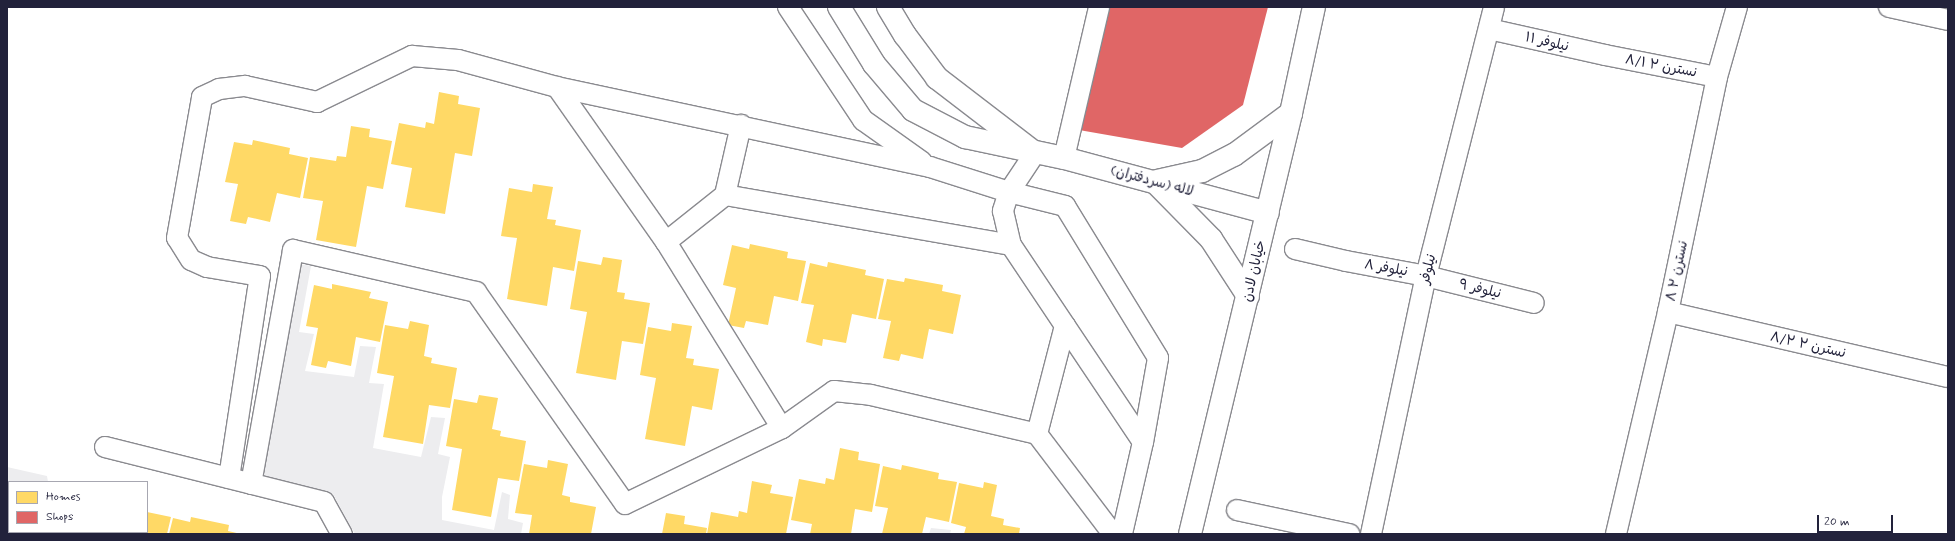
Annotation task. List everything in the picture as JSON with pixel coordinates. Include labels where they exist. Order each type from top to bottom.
[{"type":"street","points":[[788,7],[863,120],[930,167]]},
{"type":"street","name":"لاله (سردفتران)","points":[[839,7],[874,64],[913,110],[965,137],[1035,153],[1060,157],[1154,181],[1268,213]]},
{"type":"street","name":"لاله (سردفتران)","points":[[888,7],[905,35],[936,78],[1035,153]]},
{"type":"street","points":[[1060,157],[1092,7]]},
{"type":"street","points":[[1060,157],[1099,7]]},
{"type":"street","name":"خیابان لادن","points":[[1190,534],[1268,213],[1314,7]]},
{"type":"street","name":"نیلوفر","points":[[1371,534],[1426,276],[1494,7]]},
{"type":"street","name":"۸ نسترن ۲","points":[[1616,534],[1668,312],[1717,77],[1737,7]]},
{"type":"street","points":[[1889,7],[1948,20]]},
{"type":"street","name":"۱۱ نیلوفر","points":[[1489,29],[1605,55]]},
{"type":"street","name":"۸/۱ نسترن ۲","points":[[1605,55],[1717,77]]},
{"type":"street","points":[[229,478],[260,276],[207,267],[191,260],[177,238],[202,97],[219,89],[245,86],[317,102],[412,56],[458,60],[557,87],[741,125],[930,167],[1009,192],[1064,206],[1158,358],[1144,442],[1122,534]]},
{"type":"street","points":[[557,87],[666,242],[782,428]]},
{"type":"street","points":[[1154,181],[1202,171],[1234,155],[1291,113]]},
{"type":"street","points":[[666,242],[725,195],[741,125]]},
{"type":"street","points":[[1035,153],[1009,192],[1003,211],[1011,245],[1144,442]]},
{"type":"street","points":[[1154,181],[1210,239],[1248,296]]},
{"type":"street","points":[[725,195],[1011,245]]},
{"type":"street","name":"۸ نیلوفر","points":[[1295,249],[1346,261],[1426,276]]},
{"type":"street","points":[[251,484],[293,250],[476,292],[625,504],[782,428],[834,391],[871,395],[1037,434],[1113,534]]},
{"type":"street","name":"۹ نیلوفر","points":[[1426,276],[1534,303]]},
{"type":"street","name":"۸/۲ نسترن ۲","points":[[1668,312],[1948,377]]},
{"type":"street","points":[[1037,434],[1065,326]]},
{"type":"street","points":[[105,447],[324,502],[342,534]]},
{"type":"street","points":[[1237,510],[1350,534]]},
{"type":"shaded area","points":[[298,264],[311,266],[299,332],[314,334],[305,371],[354,377],[360,346],[376,347],[369,383],[384,384],[373,448],[421,457],[431,417],[445,418],[438,454],[450,457],[442,497],[442,520],[494,530],[502,492],[510,495],[508,519],[523,523],[521,534],[355,534],[333,494],[258,478]]},
{"type":"shaded area","points":[[7,467],[47,476],[48,481],[8,481],[8,533],[55,534],[7,534]]},
{"type":"shaded area","points":[[931,528],[951,530],[950,534],[929,534]]},
{"type":"building: Homes","points":[[439,92],[459,96],[458,104],[480,108],[472,156],[455,153],[445,214],[405,207],[412,168],[391,164],[399,123],[425,128],[426,122],[434,124]]},
{"type":"building: Homes","points":[[351,126],[370,129],[369,137],[392,141],[383,189],[367,186],[356,247],[316,240],[323,201],[303,198],[310,157],[336,161],[337,156],[346,157]]},
{"type":"building: Homes","points":[[253,140],[290,148],[289,154],[308,158],[300,198],[277,193],[270,222],[248,217],[246,224],[230,221],[238,184],[225,182],[234,142],[252,145]]},
{"type":"building: Homes","points":[[533,184],[553,187],[547,219],[556,220],[555,225],[581,230],[574,271],[553,267],[547,306],[507,299],[517,238],[501,236],[509,188],[532,192]]},
{"type":"building: Homes","points":[[750,244],[788,252],[787,258],[806,261],[798,301],[774,296],[768,325],[746,321],[744,328],[728,325],[736,288],[723,285],[732,245],[749,249]]},
{"type":"building: Homes","points":[[603,257],[622,260],[617,292],[625,293],[624,299],[650,303],[643,344],[622,341],[616,380],[576,373],[587,312],[570,309],[578,261],[601,265]]},
{"type":"building: Homes","points":[[828,262],[866,270],[865,275],[884,279],[876,319],[852,314],[846,343],[823,339],[822,346],[806,342],[814,305],[801,303],[810,263],[827,267]]},
{"type":"building: Homes","points":[[905,278],[943,285],[942,291],[961,295],[953,334],[929,329],[923,359],[901,354],[899,361],[883,358],[891,321],[878,319],[887,279],[904,282]]},
{"type":"building: Homes","points":[[332,284],[371,292],[369,298],[388,302],[380,342],[356,337],[351,366],[328,361],[326,368],[311,365],[318,328],[306,326],[314,285],[332,289]]},
{"type":"building: Homes","points":[[410,321],[429,325],[424,356],[432,358],[431,363],[457,368],[450,408],[429,405],[423,444],[383,437],[394,376],[377,373],[385,325],[408,329]]},
{"type":"building: Homes","points":[[672,323],[692,326],[686,358],[694,359],[693,365],[719,369],[712,410],[692,406],[685,446],[645,439],[656,378],[640,375],[648,327],[671,331]]},
{"type":"building: Homes","points":[[479,395],[498,398],[492,429],[501,431],[500,436],[526,441],[519,481],[498,478],[491,517],[452,510],[462,449],[446,446],[454,399],[477,403]]},
{"type":"building: Homes","points":[[840,448],[859,452],[858,460],[880,464],[872,512],[855,509],[851,534],[810,534],[812,524],[791,520],[799,479],[825,484],[826,478],[834,480]]},
{"type":"building: Homes","points":[[548,460],[568,464],[562,495],[570,497],[570,502],[596,507],[591,534],[529,534],[532,515],[515,513],[524,464],[547,468]]},
{"type":"building: Homes","points":[[902,465],[939,473],[938,479],[957,482],[949,522],[926,517],[922,534],[882,534],[888,508],[875,506],[883,466],[901,470]]},
{"type":"building: Homes","points":[[752,481],[772,485],[770,493],[793,497],[786,534],[707,534],[711,512],[738,517],[739,511],[747,513]]},
{"type":"building: Homes","points":[[984,482],[997,485],[991,516],[1004,519],[1003,525],[1020,528],[1019,534],[964,534],[966,527],[951,523],[959,483],[983,488]]},
{"type":"building: Homes","points":[[148,512],[171,517],[167,534],[128,534],[148,533]]},
{"type":"building: Homes","points":[[666,513],[685,516],[684,524],[707,528],[706,534],[662,534]]},
{"type":"building: Homes","points":[[191,517],[229,525],[228,531],[241,534],[169,534],[173,518],[190,522]]},
{"type":"building: Shops","points":[[1107,7],[1268,7],[1243,105],[1182,148],[1079,130]]}]
